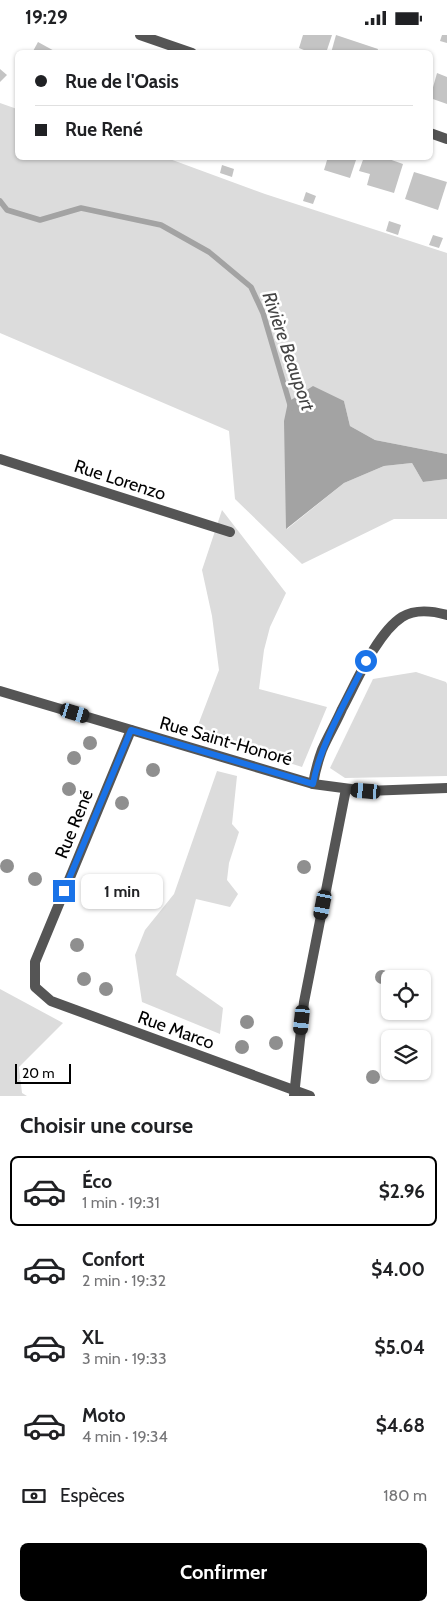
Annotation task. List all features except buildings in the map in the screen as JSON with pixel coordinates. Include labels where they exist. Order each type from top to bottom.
[{"type":"street","points":[[140,35],[183,50]]},
{"type":"street","points":[[433,134],[447,139]]},
{"type":"street","name":"Rue Lorenzo","points":[[0,459],[230,532]]},
{"type":"street","points":[[313,784],[326,743],[366,661],[390,627],[404,616],[418,613],[434,611],[447,615]]},
{"type":"street","name":"Rue Saint-Honoré","points":[[0,691],[313,784],[366,791],[447,788]]},
{"type":"street","name":"Rue René","points":[[35,987],[35,962],[131,730]]},
{"type":"street","points":[[295,1094],[304,1002],[346,789]]},
{"type":"street","name":"Rue Marco","points":[[35,987],[51,1001],[295,1094],[310,1096]]},
{"type":"shaded area","points":[[0,103],[15,108],[15,160],[172,160],[265,194],[447,253],[447,454],[375,440],[350,426],[344,401],[287,529],[344,483],[384,466],[412,463],[423,482],[447,479],[447,519],[394,519],[302,564],[235,499],[229,431],[0,333]]},
{"type":"shaded area","points":[[313,386],[344,401],[350,426],[375,440],[447,454],[447,479],[423,482],[412,463],[384,466],[344,483],[286,529],[284,421],[288,402]]},
{"type":"shaded area","points":[[222,510],[286,593],[270,627],[264,650],[259,689],[327,707],[302,767],[195,733],[219,670],[212,616],[202,570]]},
{"type":"shaded area","points":[[416,672],[446,682],[447,684],[447,776],[345,778],[330,768],[373,679]]},
{"type":"shaded area","points":[[217,771],[237,776],[232,824],[239,832],[229,863],[227,880],[238,894],[230,907],[196,899],[176,975],[223,1008],[220,1034],[142,1002],[135,955],[145,930],[174,894]]},
{"type":"shaded area","points":[[0,989],[63,1023],[19,1067],[22,1093],[27,1096],[0,1096]]},
{"type":"waterway","name":"Rivière Beauport","points":[[0,201],[7,210],[40,220],[81,208],[161,225],[209,252],[251,287],[263,313],[291,408]]},
{"type":"route","points":[[64,891],[131,730],[313,784],[322,751],[366,661]]}]
